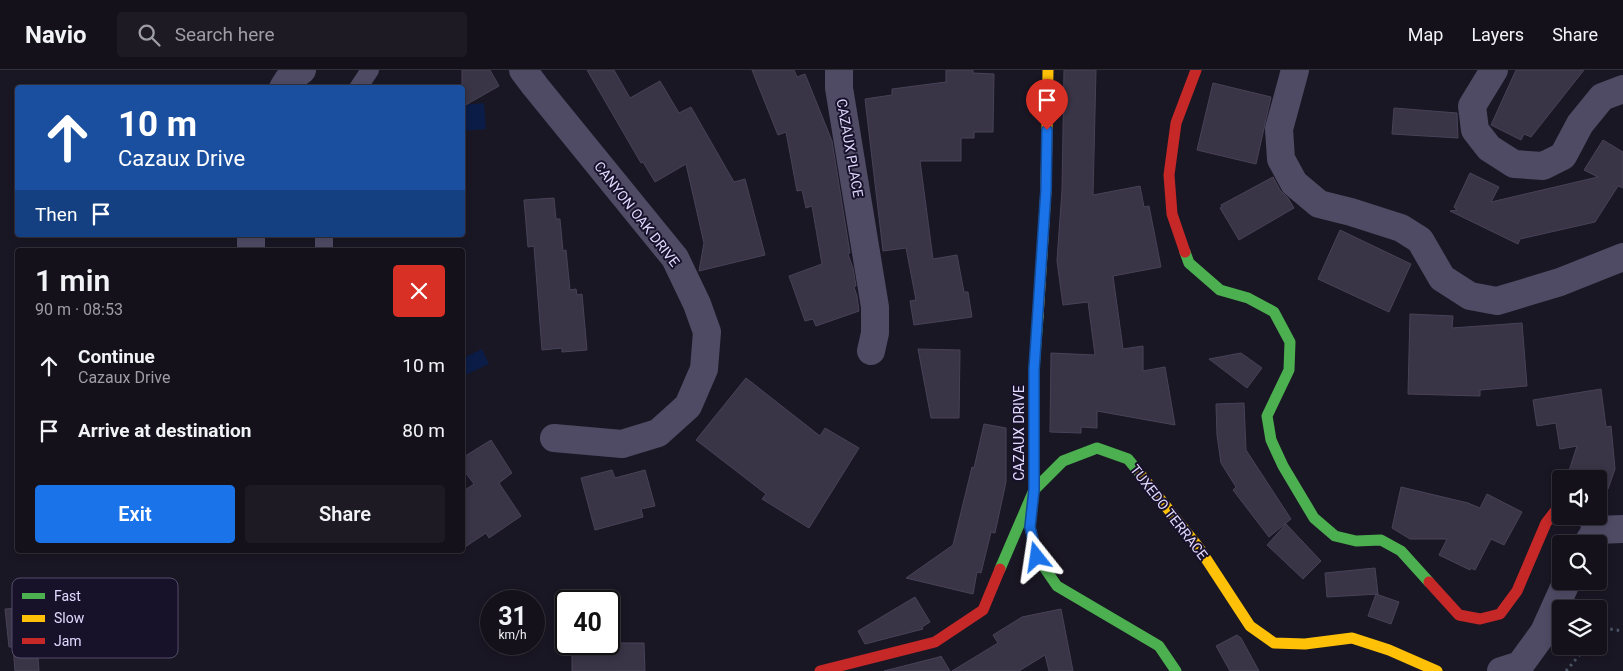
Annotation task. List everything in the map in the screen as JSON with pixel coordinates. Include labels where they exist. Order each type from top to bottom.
[{"type":"street","points":[[285,85],[288,80],[302,70]]},
{"type":"street","name":"CANYON OAK DRIVE","points":[[523,70],[675,258],[697,304],[707,332],[704,369],[688,406],[658,433],[622,444],[554,438]]},
{"type":"street","name":"CAZAUX PLACE","points":[[839,70],[839,88],[875,307],[875,334],[871,351]]},
{"type":"street","name":"CAZAUX DRIVE","points":[[820,671],[935,642],[983,610],[1034,490],[1034,370],[1046,190],[1048,70]]},
{"type":"street","points":[[1196,70],[1176,123],[1169,175],[1172,214],[1189,263],[1220,290],[1248,298],[1274,312],[1290,342],[1289,370],[1267,416],[1271,440],[1282,466],[1314,518],[1335,536],[1356,541],[1381,540],[1401,551],[1460,614],[1480,620],[1500,614],[1517,591],[1546,524],[1552,516]]},
{"type":"street","points":[[1296,70],[1280,129],[1281,160],[1294,183],[1319,204],[1401,228],[1420,240],[1442,278],[1470,296],[1497,301],[1560,282],[1623,258]]},
{"type":"street","points":[[1494,70],[1472,106],[1475,130],[1488,148],[1514,164],[1542,166],[1563,156],[1580,124],[1602,98],[1623,89]]},
{"type":"street","name":"TUXEDO TERRACE","points":[[1034,490],[1063,461],[1097,448],[1128,459],[1199,548],[1250,626],[1274,643],[1305,644],[1352,638],[1389,650],[1437,671]]},
{"type":"street","points":[[1034,490],[1030,527],[1037,557],[1057,586],[1159,646],[1176,671]]},
{"type":"street","points":[[1591,530],[1623,529]]},
{"type":"street","points":[[1500,671],[1520,665],[1544,632],[1563,590]]},
{"type":"lane","points":[[360,85],[370,70]]},
{"type":"path","points":[[1607,628],[1623,630]]},
{"type":"path","points":[[1566,671],[1579,655]]},
{"type":"water","points":[[484,103],[486,129],[465,131],[465,105]]},
{"type":"water","points":[[482,349],[489,364],[465,375],[465,357]]},
{"type":"building","points":[[462,70],[490,70],[499,86],[465,105],[465,85],[462,85]]},
{"type":"building","points":[[587,70],[614,70],[630,98],[660,81],[679,113],[691,107],[734,182],[745,179],[765,255],[699,271],[704,243],[686,164],[655,182],[643,162],[641,163]]},
{"type":"building","points":[[752,70],[794,70],[797,77],[805,74],[832,141],[850,253],[848,254],[853,268],[856,286],[854,287],[859,311],[816,326],[813,319],[805,321],[789,276],[822,264],[812,206],[806,208],[802,190],[797,191],[786,132],[778,135]]},
{"type":"building","points":[[946,70],[973,70],[973,73],[994,74],[993,132],[974,132],[974,138],[961,138],[961,161],[920,161],[933,259],[957,255],[964,292],[968,292],[972,317],[914,325],[910,301],[916,300],[906,248],[883,251],[865,99],[892,95],[892,89],[946,82]]},
{"type":"building","points":[[1064,70],[1096,70],[1093,195],[1140,186],[1144,207],[1149,206],[1161,267],[1113,276],[1123,349],[1143,346],[1143,371],[1165,367],[1175,425],[1097,411],[1097,428],[1081,427],[1081,433],[1050,432],[1051,353],[1095,355],[1088,302],[1063,305],[1057,261],[1062,190]]},
{"type":"building","points":[[1516,70],[1584,70],[1531,137],[1524,134],[1521,140],[1491,125]]},
{"type":"building","points":[[1213,83],[1271,97],[1256,164],[1197,150]]},
{"type":"building","points":[[1394,108],[1457,113],[1458,138],[1392,134]]},
{"type":"building","points":[[1603,140],[1623,152],[1623,188],[1618,186],[1595,222],[1520,239],[1518,244],[1450,211],[1457,210],[1454,207],[1470,173],[1499,187],[1491,202],[1598,177],[1584,170]]},
{"type":"building","points":[[1273,177],[1294,208],[1239,240],[1220,208],[1222,207],[1221,205]]},
{"type":"building","points":[[554,198],[556,219],[560,219],[563,251],[566,250],[570,290],[576,289],[577,295],[582,294],[587,350],[562,352],[562,348],[542,350],[534,246],[528,247],[524,200]]},
{"type":"building","points":[[1340,230],[1411,264],[1389,312],[1318,279]]},
{"type":"building","points":[[1410,314],[1453,316],[1452,328],[1522,323],[1527,386],[1480,390],[1480,396],[1408,394]]},
{"type":"building","points":[[918,349],[960,350],[959,418],[931,418]]},
{"type":"building","points":[[1241,353],[1262,368],[1247,388],[1209,359]]},
{"type":"building","points":[[746,378],[820,436],[825,428],[859,448],[809,528],[762,499],[766,494],[696,440]]},
{"type":"building","points":[[1601,389],[1606,427],[1611,426],[1615,469],[1608,489],[1607,470],[1569,470],[1577,446],[1560,449],[1556,423],[1537,426],[1533,400]]},
{"type":"building","points":[[1244,403],[1246,450],[1291,519],[1269,537],[1233,490],[1236,487],[1221,463],[1217,435],[1216,404]]},
{"type":"building","points":[[984,424],[1006,428],[1006,482],[995,533],[991,532],[981,573],[977,572],[973,594],[906,578],[953,545]]},
{"type":"building","points":[[491,440],[512,473],[499,483],[521,516],[489,538],[486,533],[465,547],[465,490],[474,484],[465,472],[465,456]]},
{"type":"building","points":[[612,470],[615,478],[645,470],[655,506],[641,509],[643,517],[595,530],[581,478]]},
{"type":"building","points":[[1401,487],[1468,503],[1480,508],[1487,494],[1522,512],[1504,545],[1491,539],[1475,570],[1471,568],[1470,570],[1439,555],[1447,539],[1410,539],[1392,528]]},
{"type":"building","points":[[1286,524],[1321,561],[1303,579],[1267,545]]},
{"type":"building","points":[[1375,568],[1378,594],[1327,597],[1325,573]]},
{"type":"building","points":[[1376,594],[1399,602],[1391,624],[1368,616]]},
{"type":"building","points":[[915,597],[930,622],[922,627],[923,629],[865,644],[858,631]]},
{"type":"building","points":[[5,609],[12,609],[12,647],[9,647]]},
{"type":"building","points":[[1061,609],[1073,671],[1049,671],[1045,655],[1019,671],[952,671],[998,643],[993,635],[1022,617]]},
{"type":"building","points":[[1237,635],[1241,638],[1259,671],[1230,671],[1216,646]]},
{"type":"building","points":[[620,643],[644,643],[645,671],[572,671],[572,655],[620,655]]},
{"type":"building","points":[[941,656],[950,671],[884,671],[939,657]]},
{"type":"building","points":[[14,658],[38,658],[39,671],[15,671]]},
{"type":"traffic: fast","points":[[1185,252],[1189,263],[1220,290],[1248,298],[1274,312],[1290,342],[1289,370],[1267,416],[1271,440],[1283,466],[1314,518],[1335,536],[1356,541],[1381,540],[1401,551],[1429,582]]},
{"type":"traffic: fast","points":[[1000,569],[1034,490],[1034,370],[1038,317]]},
{"type":"traffic: fast","points":[[1141,475],[1128,459],[1097,448],[1063,461],[1034,490],[1030,527],[1037,557],[1057,586],[1159,646],[1176,671]]},
{"type":"traffic: slow","points":[[1038,317],[1046,190],[1048,70]]},
{"type":"traffic: slow","points":[[1141,475],[1199,548],[1250,626],[1274,643],[1305,644],[1352,638],[1389,650],[1437,671]]},
{"type":"traffic: jam","points":[[1185,252],[1172,214],[1169,175],[1176,123],[1196,70]]},
{"type":"traffic: jam","points":[[1429,582],[1459,615],[1480,619],[1500,614],[1517,591],[1546,523],[1552,515]]},
{"type":"traffic: jam","points":[[820,671],[935,642],[983,610],[1000,569]]},
{"type":"route","points":[[1037,557],[1030,527],[1034,490],[1034,370],[1046,190],[1047,130]]}]
